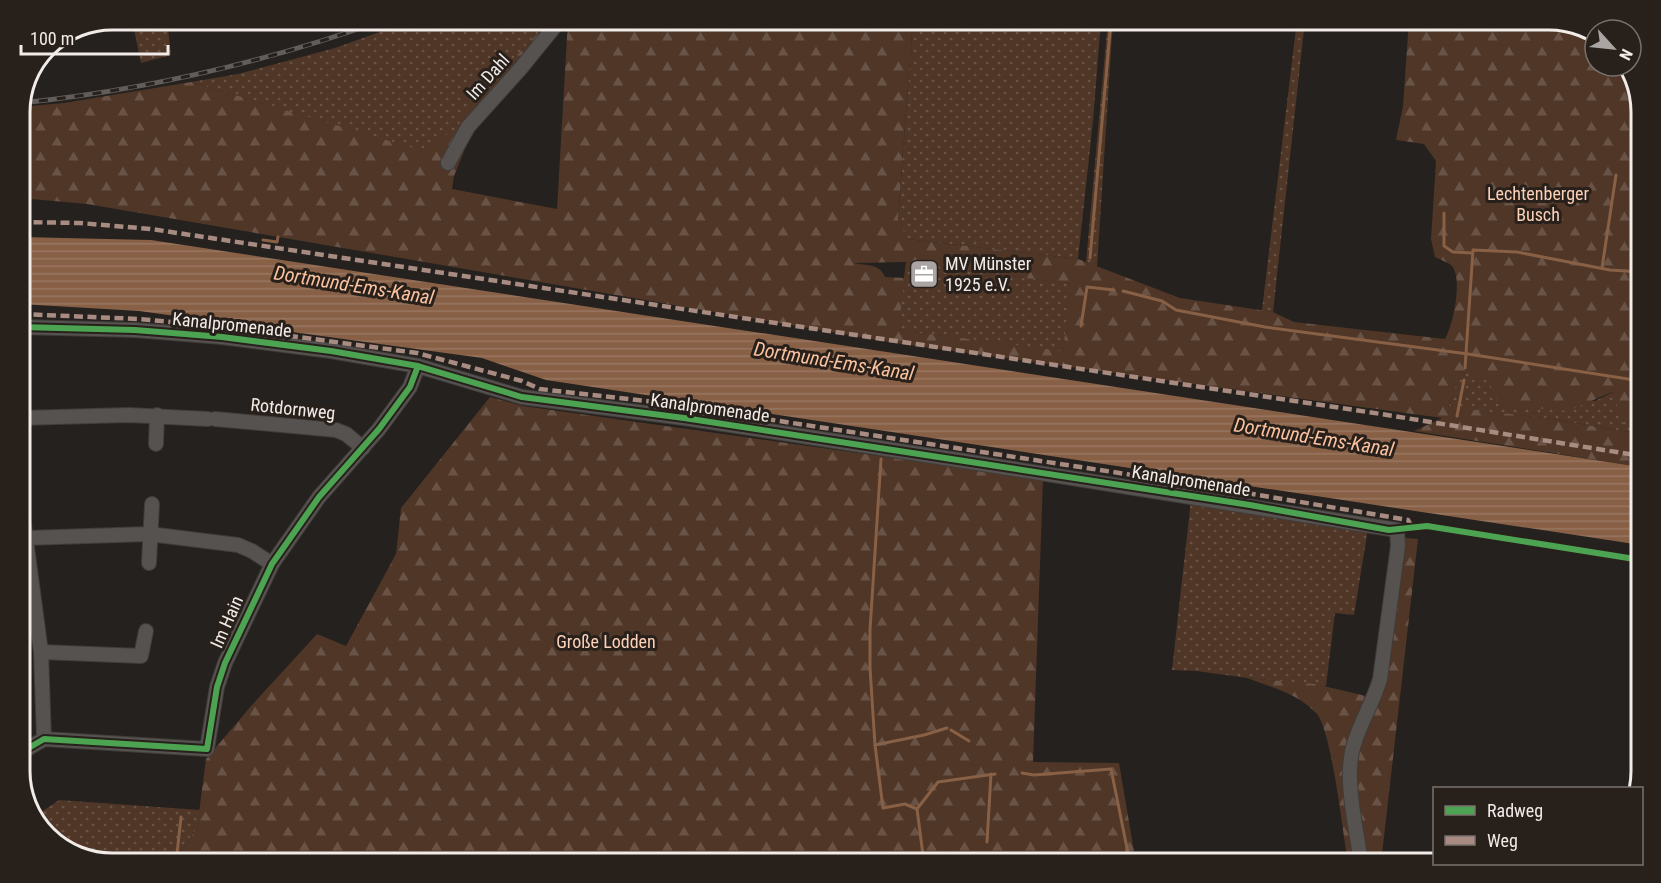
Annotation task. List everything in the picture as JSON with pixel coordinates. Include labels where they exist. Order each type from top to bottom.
[{"type":"street","name":"Im Dahl","points":[[448,163],[468,127],[552,30]]},
{"type":"street","name":"Kanalpromenade","points":[[30,327],[135,330],[331,351],[418,366],[522,397],[684,418],[1397,531],[1398,546],[1380,679],[1352,750],[1350,763],[1353,812],[1360,853]]},
{"type":"street","name":"Im Hain","points":[[44,739],[207,749],[217,687],[225,663],[272,564],[319,497],[379,429],[410,387],[418,366]]},
{"type":"street","name":"Rotdornweg","points":[[30,418],[157,415],[336,430],[363,448]]},
{"type":"street","points":[[156,444],[157,415]]},
{"type":"street","points":[[149,563],[152,504]]},
{"type":"street","points":[[30,538],[149,534],[238,545],[252,550],[272,564]]},
{"type":"street","points":[[30,568],[41,652],[44,739],[30,747]]},
{"type":"street","points":[[41,652],[141,656],[146,631]]},
{"type":"green space","points":[[134,30],[168,30],[171,55],[141,63]]},
{"type":"green space","points":[[385,30],[541,30],[475,99],[456,130],[420,151],[191,82],[238,74],[335,48]]},
{"type":"green space","name":"Lechtenberger Busch","points":[[541,30],[548,30],[472,131],[454,176],[452,189],[557,209],[567,30],[912,30],[898,219],[907,239],[1078,259],[1180,298],[1273,312],[1294,322],[1445,339],[1454,313],[1457,281],[1452,266],[1435,257],[1431,239],[1436,161],[1424,144],[1396,140],[1403,106],[1408,30],[1549,30],[1570,33],[1583,37],[1583,78],[1624,78],[1631,107],[1631,425],[1624,424],[1612,392],[1568,411],[1499,405],[1493,390],[1486,381],[1477,375],[1461,372],[1448,407],[1545,418],[1631,432],[1631,465],[1414,431],[1442,418],[895,343],[87,204],[30,199],[30,107],[191,82],[420,150],[455,130],[475,99]],"holes":[[[906,262],[1071,284],[1063,351],[898,330],[905,278],[885,277],[876,267],[854,263]]]},
{"type":"green space","points":[[912,30],[1100,30],[1078,259],[907,239],[898,220]]},
{"type":"green space","points":[[1107,30],[1112,30],[1097,267],[1086,262]]},
{"type":"green space","points":[[1296,30],[1304,30],[1273,312],[1262,310]]},
{"type":"green space","points":[[906,262],[1072,284],[1063,352],[897,330]]},
{"type":"green space","points":[[1460,372],[1477,374],[1490,383],[1595,401],[1613,392],[1624,423],[1631,424],[1631,432],[1545,418],[1448,408]]},
{"type":"green space","name":"Große Lodden","points":[[490,397],[523,406],[1043,479],[1033,762],[1119,763],[1134,853],[180,853],[197,828],[206,759],[317,634],[346,646],[396,554],[401,508]]},
{"type":"green space","points":[[1191,500],[1368,529],[1354,615],[1335,613],[1326,686],[1172,670]]},
{"type":"green space","points":[[1392,537],[1418,539],[1382,853],[1347,853],[1332,762],[1317,714],[1293,696],[1247,678],[1315,684],[1366,696],[1375,672],[1395,544]]},
{"type":"green space","points":[[59,800],[200,810],[197,828],[180,853],[112,853],[86,849],[58,833],[41,812]]},
{"type":"water","name":"Dortmund-Ems-Kanal","points":[[30,237],[151,240],[1631,465],[1631,543],[546,380],[482,358],[139,311],[30,305]]},
{"type":"waterway","points":[[1090,258],[1110,30]]},
{"type":"waterway","points":[[1602,268],[1616,175]]},
{"type":"waterway","points":[[1444,213],[1444,246],[1453,252],[1472,253]]},
{"type":"waterway","points":[[263,240],[277,242],[278,237]]},
{"type":"waterway","points":[[1465,368],[1473,250],[1517,252],[1610,270],[1631,271]]},
{"type":"waterway","points":[[1081,326],[1087,287],[1114,290]]},
{"type":"waterway","points":[[1123,291],[1162,301],[1176,310],[1265,327],[1468,354],[1631,379]]},
{"type":"waterway","points":[[1457,416],[1464,380]]},
{"type":"waterway","points":[[875,745],[870,630],[881,459]]},
{"type":"waterway","points":[[947,728],[875,745],[883,808],[905,804],[917,809],[938,782],[995,774]]},
{"type":"waterway","points":[[951,730],[969,741]]},
{"type":"waterway","points":[[1022,773],[1034,775],[1111,769],[1128,853]]},
{"type":"waterway","points":[[987,842],[991,774]]},
{"type":"waterway","points":[[917,809],[923,853]]},
{"type":"waterway","points":[[177,853],[181,817]]},
{"type":"railway","points":[[31,102],[160,82],[295,49],[355,30]]},
{"type":"marked path","points":[[30,222],[80,223],[151,229],[1381,414],[1631,454]]},
{"type":"marked path","points":[[30,314],[139,319],[224,327],[417,353],[522,381],[540,389],[655,402],[1211,487],[1408,520],[1412,527]]},
{"type":"cycle path","points":[[30,327],[135,330],[222,337],[331,351],[418,366],[522,397],[684,418],[958,460],[1250,505],[1389,530],[1427,526],[1631,558]]},
{"type":"cycle path","points":[[30,747],[44,739],[207,749],[217,687],[225,663],[272,564],[319,497],[379,429],[410,387],[418,366]]},
{"type":"place","name":"MV Münster 1925 e.V.","points":[[924,274]]}]
